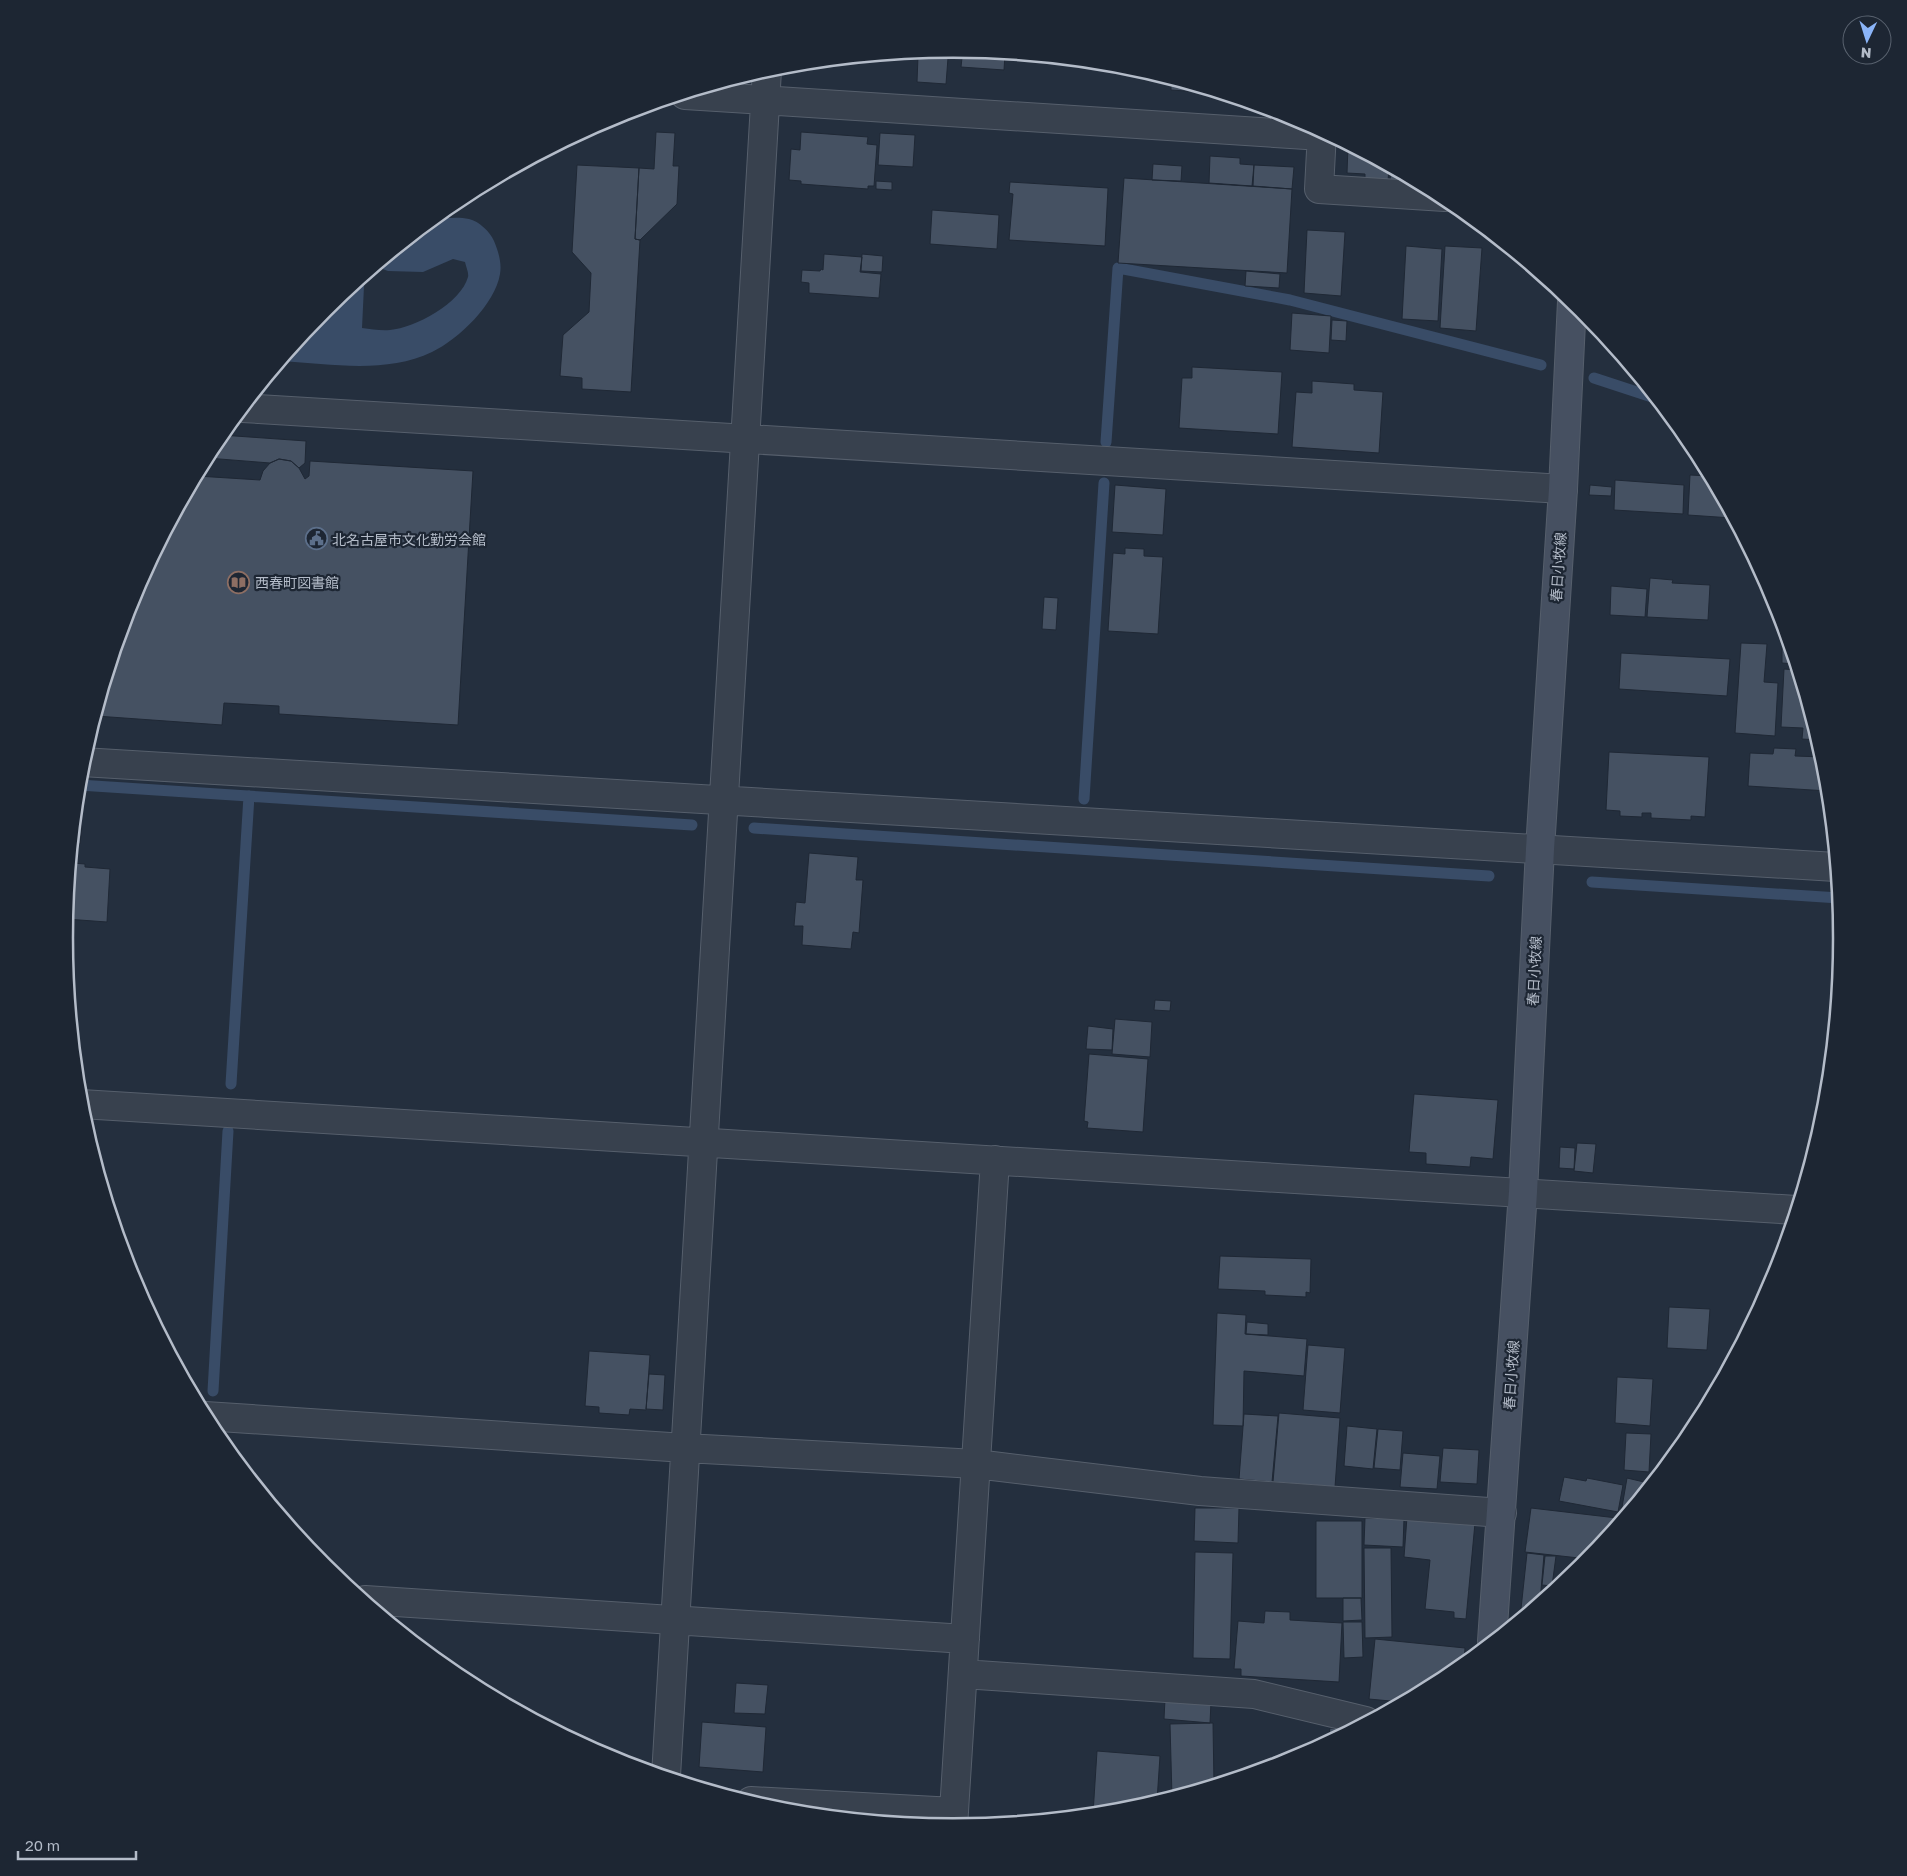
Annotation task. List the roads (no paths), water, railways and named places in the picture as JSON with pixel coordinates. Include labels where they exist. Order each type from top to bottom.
[{"type":"main road","name":"春日小牧線","points":[[1492,1635],[1523,1192],[1540,849],[1563,489],[1572,311]]},
{"type":"street","points":[[666,1771],[767,78]]},
{"type":"street","points":[[699,96],[1309,133]]},
{"type":"street","points":[[1322,139],[1319,190],[1427,196]]},
{"type":"street","points":[[250,408],[1563,489]]},
{"type":"street","points":[[91,763],[1831,868]]},
{"type":"street","points":[[89,1104],[1791,1210]]},
{"type":"street","points":[[953,1818],[995,1160]]},
{"type":"street","points":[[215,1417],[685,1448],[976,1464],[1200,1491],[1502,1513]]},
{"type":"street","points":[[374,1601],[965,1639]]},
{"type":"street","points":[[962,1674],[1254,1694],[1359,1719]]},
{"type":"street","points":[[812,1807],[927,1818]]},
{"type":"water","points":[[447,218],[466,218],[480,224],[492,238],[500,265],[497,285],[483,308],[464,330],[432,352],[414,359],[377,365],[358,366],[288,361],[331,315],[362,286],[364,286],[362,328],[390,330],[412,325],[447,305],[464,287],[468,277],[465,262],[453,259],[423,272],[388,271],[382,269],[417,239]]},
{"type":"waterway","points":[[1106,442],[1118,268],[1290,300],[1541,365]]},
{"type":"waterway","points":[[1594,378],[1646,395]]},
{"type":"waterway","points":[[1084,799],[1104,483]]},
{"type":"waterway","points":[[87,786],[692,825]]},
{"type":"waterway","points":[[231,1084],[249,796]]},
{"type":"waterway","points":[[754,828],[1489,876]]},
{"type":"waterway","points":[[1592,882],[1833,898]]},
{"type":"waterway","points":[[213,1391],[228,1131]]},
{"type":"place","name":"北名古屋市文化勤労会館","points":[[316,539]]},
{"type":"place","name":"西春町図書館","points":[[239,582]]}]
